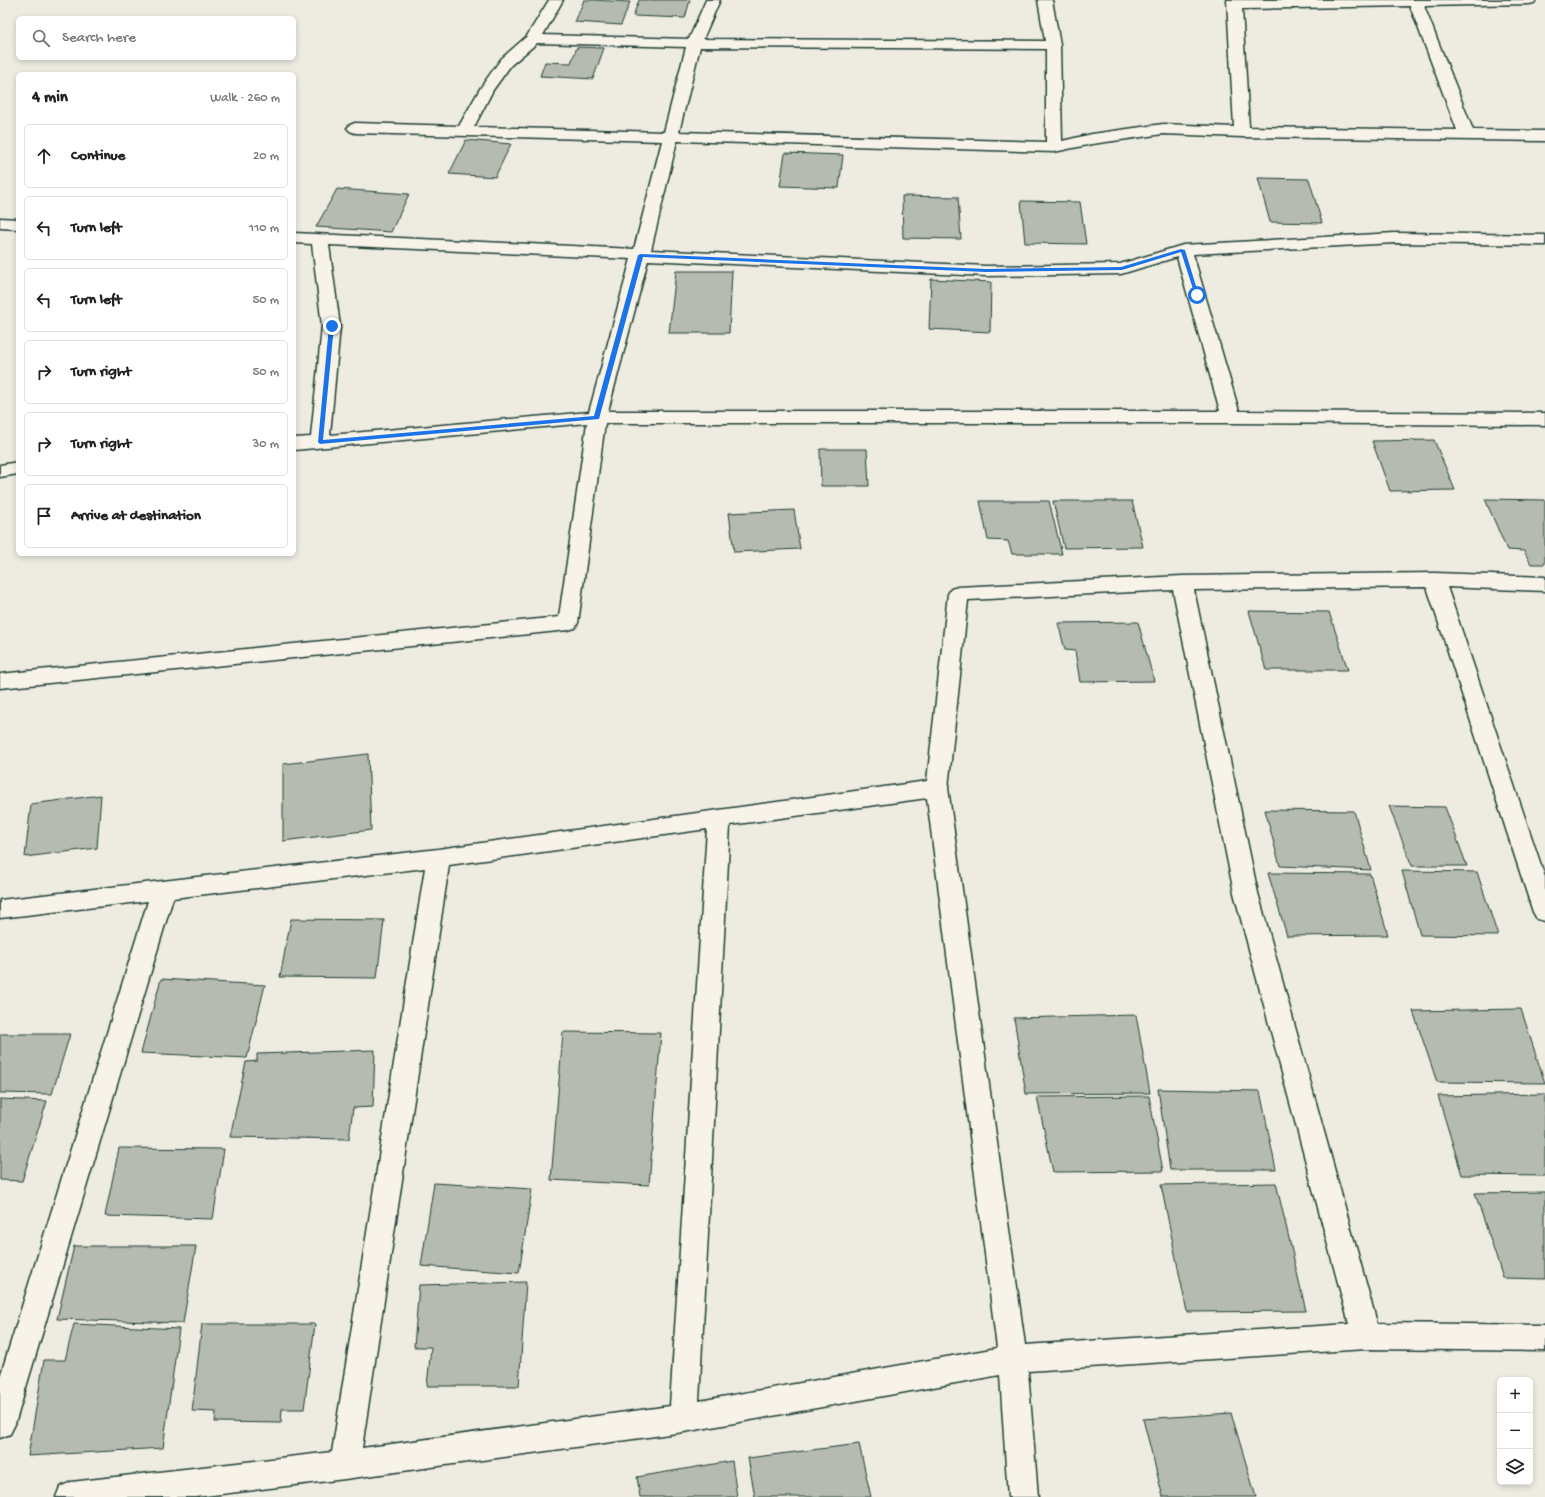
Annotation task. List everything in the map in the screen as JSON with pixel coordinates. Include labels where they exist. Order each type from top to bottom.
[{"type":"street","points":[[464,131],[486,90],[506,62],[533,39],[556,0]]},
{"type":"street","points":[[0,682],[568,623],[597,417],[641,255],[694,43],[714,0]]},
{"type":"street","points":[[1045,0],[1052,45],[1054,147]]},
{"type":"street","points":[[1242,132],[1235,3],[1529,0]]},
{"type":"street","points":[[1415,2],[1467,135]]},
{"type":"street","points":[[533,39],[694,43],[1052,45]]},
{"type":"street","points":[[355,128],[1054,147],[1092,139],[1163,129],[1242,132],[1545,136]]},
{"type":"street","points":[[0,223],[16,224]]},
{"type":"street","points":[[296,238],[986,270],[1122,269],[1183,250],[1395,238],[1545,240]]},
{"type":"street","points":[[320,240],[332,326],[320,442]]},
{"type":"street","points":[[1183,250],[1231,417]]},
{"type":"street","points":[[296,444],[597,417],[1231,417],[1545,419]]},
{"type":"street","points":[[0,471],[16,468]]},
{"type":"street","points":[[1435,580],[1545,912]]},
{"type":"street","points":[[1023,1497],[1013,1359],[937,788],[958,594],[1182,583],[1435,580],[1545,584]]},
{"type":"street","points":[[1182,583],[1246,893],[1366,1336]]},
{"type":"street","points":[[0,909],[438,858],[937,788]]},
{"type":"street","points":[[684,1418],[719,819]]},
{"type":"street","points":[[345,1465],[438,858]]},
{"type":"street","points":[[0,1424],[163,891]]},
{"type":"street","points":[[71,1497],[345,1465],[684,1418],[1013,1359],[1366,1336],[1545,1338]]},
{"type":"building","points":[[584,0],[630,2],[621,25],[575,22]]},
{"type":"building","points":[[639,0],[690,0],[685,18],[633,16]]},
{"type":"building","points":[[577,47],[604,48],[593,79],[540,76],[545,62],[571,63]]},
{"type":"building","points":[[466,140],[511,144],[495,177],[449,174]]},
{"type":"building","points":[[785,153],[843,155],[839,188],[780,186]]},
{"type":"building","points":[[1258,178],[1309,179],[1322,223],[1270,222]]},
{"type":"building","points":[[337,189],[409,194],[391,232],[316,227]]},
{"type":"building","points":[[902,196],[958,197],[961,239],[903,238]]},
{"type":"building","points":[[1021,201],[1080,202],[1086,244],[1025,243]]},
{"type":"building","points":[[676,271],[732,271],[729,333],[669,333]]},
{"type":"building","points":[[931,279],[991,282],[990,332],[929,329]]},
{"type":"building","points":[[1434,440],[1455,490],[1390,491],[1372,441]]},
{"type":"building","points":[[820,449],[867,449],[869,486],[821,486]]},
{"type":"building","points":[[1485,499],[1545,500],[1545,564],[1531,564],[1524,551],[1507,550]]},
{"type":"building","points":[[980,501],[1049,501],[1062,554],[1012,554],[1008,541],[988,540]]},
{"type":"building","points":[[1053,501],[1132,501],[1143,547],[1064,548]]},
{"type":"building","points":[[794,510],[800,549],[734,552],[729,513]]},
{"type":"building","points":[[1249,611],[1329,612],[1348,670],[1266,670]]},
{"type":"building","points":[[1138,622],[1154,681],[1080,682],[1075,651],[1065,650],[1058,623]]},
{"type":"building","points":[[368,754],[371,830],[283,841],[283,764]]},
{"type":"building","points":[[101,795],[97,848],[25,857],[31,804]]},
{"type":"building","points":[[1389,806],[1445,807],[1467,866],[1412,866]]},
{"type":"building","points":[[1265,810],[1354,811],[1371,870],[1280,866]]},
{"type":"building","points":[[1402,871],[1477,872],[1498,936],[1420,935]]},
{"type":"building","points":[[1268,873],[1370,874],[1388,935],[1287,936]]},
{"type":"building","points":[[291,919],[384,920],[377,978],[280,977]]},
{"type":"building","points":[[161,979],[265,985],[247,1058],[141,1053]]},
{"type":"building","points":[[1521,1009],[1545,1083],[1437,1082],[1413,1011]]},
{"type":"building","points":[[1136,1015],[1150,1093],[1026,1094],[1014,1018]]},
{"type":"building","points":[[563,1032],[661,1033],[649,1185],[551,1180]]},
{"type":"building","points":[[0,1034],[70,1034],[52,1094],[0,1093]]},
{"type":"building","points":[[375,1050],[373,1107],[353,1108],[349,1139],[230,1137],[246,1062],[257,1061],[257,1054]]},
{"type":"building","points":[[1158,1089],[1260,1091],[1276,1170],[1170,1170]]},
{"type":"building","points":[[1545,1094],[1545,1176],[1462,1175],[1438,1096]]},
{"type":"building","points":[[1149,1096],[1163,1171],[1053,1172],[1037,1097]]},
{"type":"building","points":[[0,1099],[47,1101],[22,1181],[0,1180]]},
{"type":"building","points":[[119,1148],[224,1149],[213,1219],[105,1216]]},
{"type":"building","points":[[434,1183],[532,1189],[519,1273],[421,1266]]},
{"type":"building","points":[[1276,1183],[1306,1311],[1187,1312],[1161,1185]]},
{"type":"building","points":[[1545,1192],[1545,1279],[1503,1278],[1475,1193]]},
{"type":"building","points":[[74,1246],[196,1246],[183,1323],[57,1319]]},
{"type":"building","points":[[526,1282],[519,1386],[427,1386],[431,1347],[414,1347],[419,1285]]},
{"type":"building","points":[[74,1324],[179,1329],[163,1448],[28,1456],[44,1360],[65,1360]]},
{"type":"building","points":[[202,1324],[315,1324],[304,1409],[282,1409],[281,1423],[215,1422],[216,1412],[192,1411]]},
{"type":"building","points":[[1231,1413],[1256,1497],[1163,1497],[1143,1419]]},
{"type":"building","points":[[859,1444],[871,1497],[755,1497],[748,1458]]},
{"type":"building","points":[[732,1461],[737,1497],[640,1497],[637,1477]]},
{"type":"route","points":[[332,326],[320,442],[597,417],[641,255],[986,270],[1122,269],[1183,250],[1197,295]]}]
